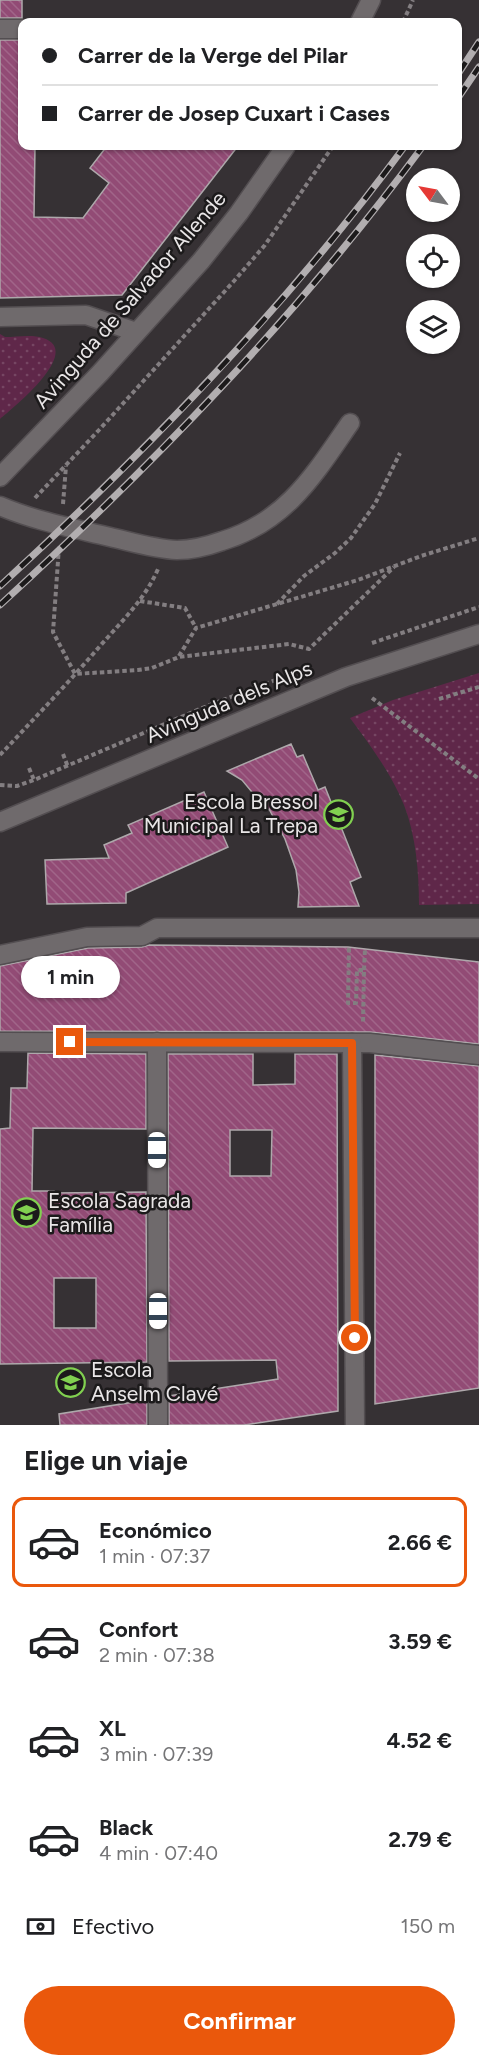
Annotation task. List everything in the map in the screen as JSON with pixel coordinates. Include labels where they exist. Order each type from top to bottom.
[{"type":"street","points":[[362,18],[371,0]]},
{"type":"street","points":[[0,29],[18,29]]},
{"type":"street","name":"Avinguda de Salvador Allende","points":[[0,477],[88,386],[201,261],[283,150]]},
{"type":"street","points":[[0,317],[86,315],[136,332]]},
{"type":"street","points":[[0,506],[61,526],[164,548],[179,550],[209,545],[236,537],[262,525],[284,508],[310,482],[350,423]]},
{"type":"street","name":"Avinguda dels Alps","points":[[0,822],[346,677],[479,634]]},
{"type":"street","points":[[0,955],[87,937],[142,936],[157,928],[479,928]]},
{"type":"street","points":[[0,1042],[358,1043],[479,1055]]},
{"type":"street","points":[[157,1042],[158,1425]]},
{"type":"street","points":[[354,1425],[358,1043]]},
{"type":"path","points":[[405,18],[413,0]]},
{"type":"path","points":[[19,514],[66,466],[234,281],[272,236],[330,150]]},
{"type":"path","points":[[276,605],[304,576],[351,538],[375,504],[400,453]]},
{"type":"path","points":[[66,466],[53,632],[75,674]]},
{"type":"path","points":[[179,657],[196,628],[358,580],[479,538]]},
{"type":"path","points":[[0,754],[140,601],[151,585],[164,548]]},
{"type":"path","points":[[75,674],[138,670],[152,668],[179,657],[289,644],[309,649],[394,567]]},
{"type":"path","points":[[140,601],[185,608],[196,628]]},
{"type":"path","points":[[370,644],[479,607]]},
{"type":"path","name":"Avinguda dels Alps","points":[[0,785],[17,786],[34,780],[201,708],[290,675]]},
{"type":"path","points":[[439,699],[479,687]]},
{"type":"path","points":[[372,698],[479,779]]},
{"type":"path","points":[[63,754],[72,774]]},
{"type":"path","points":[[29,768],[38,788]]},
{"type":"path","points":[[349,927],[348,1003],[356,1003],[357,970],[364,970]]},
{"type":"path","points":[[358,1043],[365,954]]},
{"type":"shaded area","points":[[0,334],[5,337],[43,338],[53,345],[55,355],[42,379],[0,419]]},
{"type":"shaded area","points":[[479,673],[479,904],[419,905],[416,854],[404,805],[386,771],[350,718],[393,700]]},
{"type":"building","points":[[0,0],[22,0],[22,18],[0,18]]},
{"type":"building","points":[[0,40],[18,40],[18,150],[35,150],[34,217],[83,218],[109,183],[90,168],[104,150],[235,150],[122,295],[0,298]]},
{"type":"building","points":[[291,744],[297,757],[303,755],[318,790],[325,787],[361,877],[350,882],[359,906],[298,907],[299,892],[296,870],[285,839],[269,809],[267,810],[242,780],[227,771]]},
{"type":"building","points":[[204,792],[228,847],[126,893],[126,903],[47,904],[45,860],[109,858],[104,845],[132,833],[128,825]]},
{"type":"building","points":[[149,945],[348,947],[479,962],[479,1044],[370,1032],[0,1031],[0,966],[88,948]]},
{"type":"building","points":[[28,1053],[146,1054],[146,1129],[33,1128],[32,1191],[54,1191],[54,1193],[146,1192],[147,1362],[0,1364],[0,1129],[10,1128],[11,1088],[27,1088]],"holes":[[[54,1278],[96,1278],[96,1328],[54,1328]]]},
{"type":"building","points":[[168,1054],[253,1054],[253,1085],[295,1084],[295,1054],[337,1054],[338,1411],[244,1425],[169,1425],[169,1396],[278,1379],[276,1360],[169,1361]],"holes":[[[230,1130],[272,1130],[271,1176],[230,1176]]]},
{"type":"building","points":[[375,1055],[479,1066],[479,1388],[375,1404]]},
{"type":"building","points":[[147,1400],[147,1425],[60,1425],[59,1414]]},
{"type":"railway","points":[[462,68],[479,42]]},
{"type":"railway","points":[[462,92],[479,67]]},
{"type":"railway","points":[[0,586],[162,430],[264,320],[313,263],[402,150]]},
{"type":"railway","points":[[0,605],[114,497],[223,386],[326,269],[420,150]]},
{"type":"place","name":"Escola Bressol Municipal La Trepa","points":[[339,814]]},
{"type":"place","name":"Escola Sagrada Família","points":[[27,1213]]},
{"type":"place","name":"Escola Anselm Clavé","points":[[70,1382]]},
{"type":"route","points":[[70,1042],[352,1043],[355,1338]]}]
